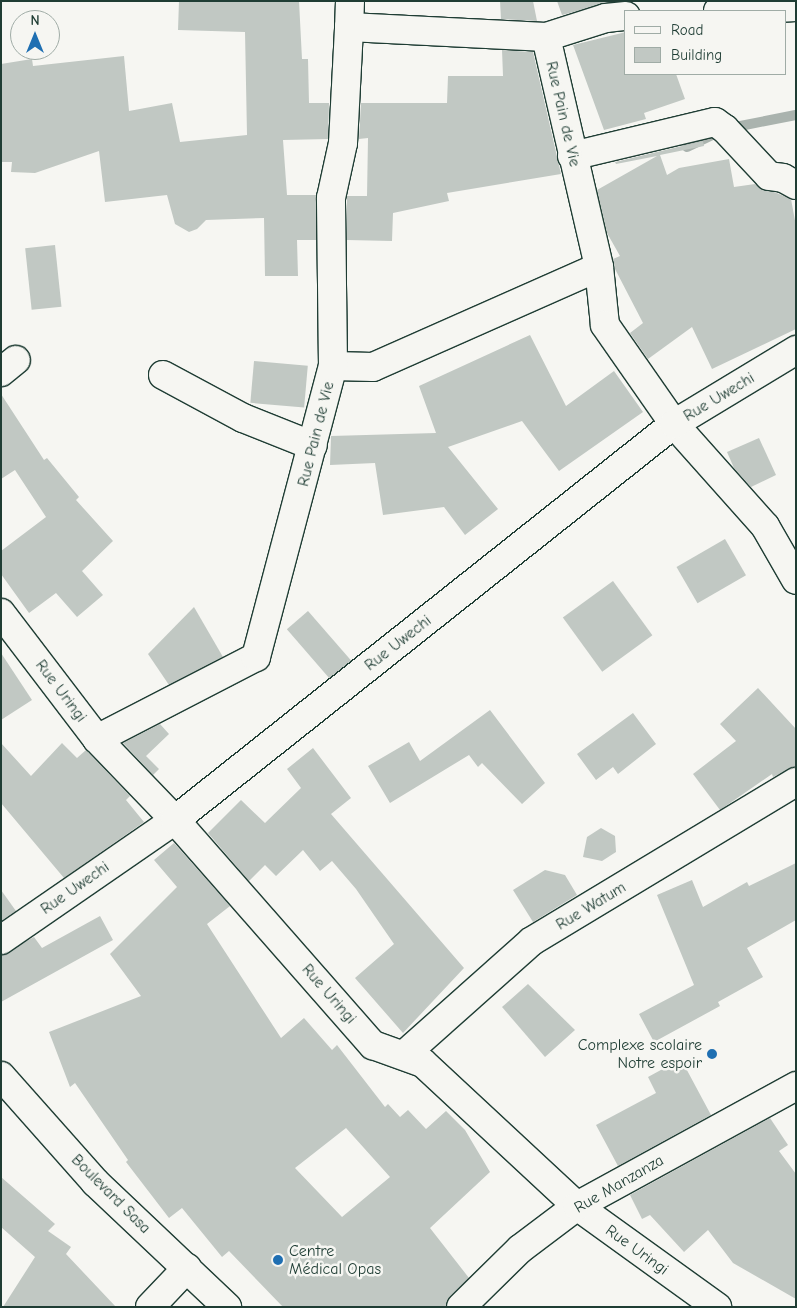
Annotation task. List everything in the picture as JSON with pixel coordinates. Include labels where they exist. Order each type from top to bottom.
[{"type":"street","points":[[738,10],[796,7]]},
{"type":"street","name":"Rue Pain de Vie","points":[[97,739],[256,657],[333,366],[331,198],[343,143],[350,14],[546,37],[598,267],[605,325],[674,424],[765,526],[796,580]]},
{"type":"street","points":[[546,37],[606,18],[624,16]]},
{"type":"street","points":[[572,156],[715,122],[726,129],[768,176],[783,178],[796,186]]},
{"type":"street","points":[[333,366],[373,367],[598,267]]},
{"type":"street","name":"Rue Uwechi","points":[[1,940],[175,820],[674,424],[796,350]]},
{"type":"street","points":[[163,375],[243,418],[313,446]]},
{"type":"street","name":"Rue Uringi","points":[[1,613],[97,739],[175,820],[373,1045],[423,1063],[577,1206],[717,1307]]},
{"type":"street","name":"Rue Watum","points":[[404,1055],[532,941],[796,782]]},
{"type":"street","name":"Boulevard Sasa","points":[[1,1076],[95,1182],[228,1307]]},
{"type":"street","name":"Rue Manzanza","points":[[461,1307],[520,1249],[577,1206],[796,1086]]},
{"type":"street","points":[[150,1307],[187,1268]]},
{"type":"building","points":[[179,1],[299,1],[302,59],[308,59],[309,103],[329,103],[328,139],[283,140],[287,195],[316,195],[316,240],[297,240],[298,276],[265,276],[264,218],[206,220],[197,229],[189,232],[175,224],[167,195],[105,202],[99,151],[35,173],[11,172],[12,162],[1,162],[1,64],[26,60],[32,60],[33,66],[124,56],[129,111],[172,103],[180,142],[247,135],[245,32],[178,30]]},
{"type":"building","points":[[500,1],[533,1],[537,21],[501,19]]},
{"type":"building","points":[[557,1],[616,1],[562,15]]},
{"type":"building","points":[[624,32],[624,75],[676,75],[685,99],[644,113],[646,119],[604,130],[573,45]]},
{"type":"building","points":[[502,50],[533,52],[561,174],[447,193],[449,201],[393,213],[392,241],[347,240],[347,196],[367,196],[368,138],[359,139],[361,103],[447,103],[448,76],[503,76]]},
{"type":"building","points":[[703,141],[704,146],[660,155],[667,175],[679,168],[729,159],[734,187],[755,184],[791,199],[796,226],[796,329],[712,369],[692,327],[648,359],[630,333],[643,323],[615,269],[613,259],[620,256],[607,233],[597,190],[657,156],[616,164],[615,162]]},
{"type":"building","points":[[55,245],[61,307],[32,310],[25,248]]},
{"type":"building","points":[[530,335],[566,406],[614,371],[643,412],[559,471],[522,421],[448,447],[498,509],[465,535],[444,507],[383,515],[375,463],[330,465],[331,436],[436,433],[419,386]]},
{"type":"building","points":[[254,361],[308,366],[304,408],[250,403]]},
{"type":"building","points":[[1,394],[44,460],[47,458],[79,497],[76,500],[113,541],[82,571],[103,595],[77,617],[56,593],[29,613],[1,574],[1,551],[46,517],[15,470],[1,479]]},
{"type":"building","points":[[759,438],[776,475],[751,487],[734,468],[727,452]]},
{"type":"building","points":[[725,539],[746,575],[698,603],[677,567]]},
{"type":"building","points":[[613,581],[652,635],[602,672],[563,617]]},
{"type":"building","points":[[194,607],[223,657],[169,685],[148,654]]},
{"type":"building","points":[[308,611],[351,661],[330,679],[287,629]]},
{"type":"building","points":[[1,653],[32,700],[1,720]]},
{"type":"building","points":[[758,688],[796,729],[796,766],[773,777],[772,774],[720,810],[693,774],[736,741],[720,724]]},
{"type":"building","points":[[490,710],[545,783],[522,804],[482,763],[478,767],[469,755],[390,803],[368,766],[409,742],[420,761]]},
{"type":"building","points":[[633,713],[656,744],[618,774],[613,767],[596,780],[577,754]]},
{"type":"building","points":[[160,724],[169,734],[146,756],[159,769],[153,775],[123,743]]},
{"type":"building","points":[[1,743],[31,776],[62,743],[77,758],[86,750],[130,796],[126,800],[144,822],[64,878],[1,803]]},
{"type":"building","points":[[313,748],[351,798],[331,814],[464,968],[403,1033],[355,978],[394,944],[356,889],[332,861],[320,871],[303,850],[276,876],[265,865],[249,881],[208,833],[241,800],[265,823],[301,788],[287,769]]},
{"type":"building","points":[[601,828],[615,836],[616,852],[602,861],[583,857],[587,837]]},
{"type":"building","points":[[174,843],[230,906],[207,924],[281,1038],[304,1018],[332,1050],[337,1045],[385,1107],[388,1104],[400,1117],[408,1110],[426,1129],[446,1111],[465,1130],[490,1172],[430,1228],[469,1278],[450,1296],[446,1307],[283,1307],[229,1251],[222,1257],[182,1208],[169,1218],[126,1162],[128,1160],[75,1083],[70,1087],[49,1032],[141,996],[110,954],[177,887],[154,860]],"holes":[[[346,1128],[390,1177],[342,1217],[295,1168]]]},
{"type":"building","points":[[796,863],[796,920],[747,948],[763,977],[718,1002],[720,1006],[654,1042],[639,1014],[694,985],[657,895],[692,880],[703,907],[747,882],[749,886]]},
{"type":"building","points":[[545,870],[565,875],[577,895],[533,922],[513,890]]},
{"type":"building","points":[[1,890],[16,911],[1,921]]},
{"type":"building","points":[[100,916],[113,940],[1,1002],[1,955],[34,937],[42,948]]},
{"type":"building","points":[[528,984],[575,1030],[545,1057],[502,1007]]},
{"type":"building","points":[[681,1059],[711,1115],[618,1166],[596,1125],[656,1093],[648,1077]]},
{"type":"building","points":[[770,1118],[788,1145],[779,1151],[796,1174],[796,1299],[733,1263],[708,1230],[684,1252],[650,1215],[642,1219],[630,1195]]},
{"type":"building","points":[[1,1177],[55,1224],[48,1231],[71,1247],[66,1254],[116,1307],[3,1307],[35,1257],[1,1227]]},
{"type":"waterway","points":[[687,147],[725,129],[796,115]]},
{"type":"place","name":"Complexe scolaire Notre espoir","points":[[712,1054]]},
{"type":"place","name":"Centre Médical Opas","points":[[278,1260]]}]
